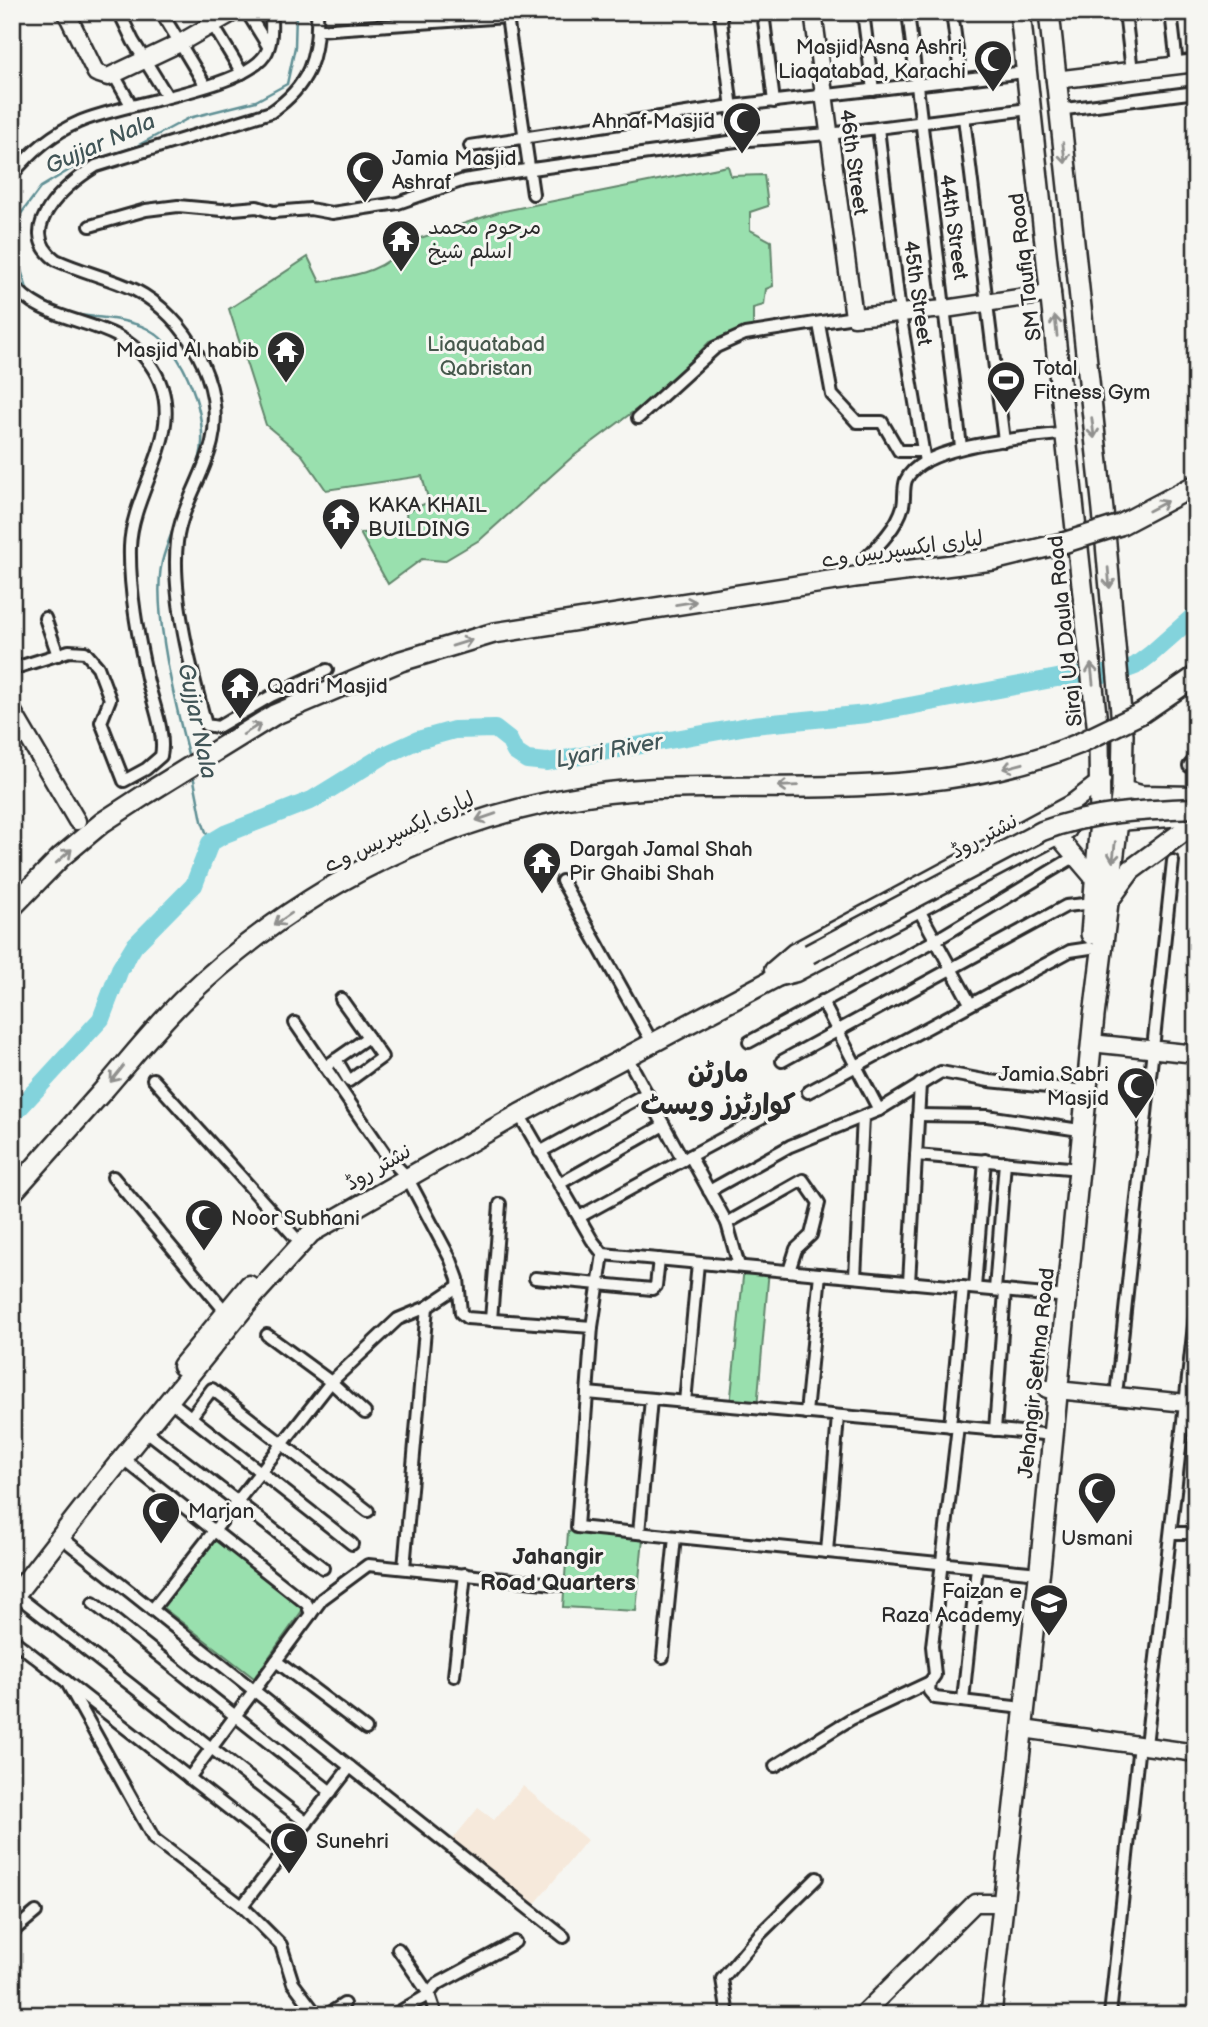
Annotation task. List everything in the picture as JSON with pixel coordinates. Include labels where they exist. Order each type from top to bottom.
[{"type":"highway","name":"SM Taufiq Road","points":[[1020,12],[1076,516]]},
{"type":"highway","points":[[1049,12],[1058,110]]},
{"type":"highway","name":"Jehangir Sethna Road","points":[[982,2015],[1043,1434],[1053,1384],[1057,1296],[1090,948],[1101,902],[1096,881],[1109,821],[1122,789],[1123,735],[1103,510],[1058,110]]},
{"type":"highway","name":"لیاری ایکسپریس وے","points":[[12,907],[93,831],[146,794],[274,715],[401,661],[494,633],[855,578],[993,560],[1100,533],[1137,518],[1196,485]]},
{"type":"highway","name":"Siraj Ud Daula Road","points":[[1076,516],[1099,742]]},
{"type":"highway","name":"لیاری ایکسپریس وے","points":[[12,1193],[144,1042],[219,968],[269,928],[324,891],[437,835],[494,814],[612,792],[888,784],[993,771],[1055,753],[1109,730],[1160,702],[1196,676]]},
{"type":"highway","name":"Jehangir Sethna Road","points":[[991,2015],[1023,1729],[1053,1384],[1091,1043],[1109,821],[1099,742]]},
{"type":"highway","points":[[1101,902],[1131,870],[1196,822]]},
{"type":"main road","name":"نشتر روڈ","points":[[13,1593],[225,1311],[311,1222],[627,1057],[777,975],[809,954],[1052,827],[1111,813],[1196,808]]},
{"type":"main road","name":"نشتر روڈ","points":[[13,1593],[61,1537],[169,1400],[311,1233],[404,1174],[648,1035],[777,975]]},
{"type":"street","points":[[66,12],[96,73],[101,76],[114,75],[145,61],[180,43],[209,18],[234,12]]},
{"type":"street","points":[[120,12],[145,61],[167,96]]},
{"type":"street","points":[[161,12],[205,85]]},
{"type":"street","points":[[247,12],[268,46]]},
{"type":"street","points":[[12,175],[40,146],[78,122],[242,73],[259,61],[268,46],[271,12]]},
{"type":"street","points":[[317,12],[315,59],[310,73],[286,102],[271,112],[96,166],[74,180],[52,203],[40,229],[40,239],[49,255],[56,260],[135,290],[157,305],[193,346],[206,373],[214,411],[213,439],[181,522],[177,542],[187,643],[206,725],[218,726],[271,696],[327,670]]},
{"type":"street","points":[[720,12],[736,141]]},
{"type":"street","points":[[763,12],[774,102]]},
{"type":"street","name":"46th Street","points":[[813,12],[854,317]]},
{"type":"street","points":[[863,12],[873,90]]},
{"type":"street","name":"44th Street","points":[[908,12],[961,447]]},
{"type":"street","points":[[952,12],[961,80]]},
{"type":"street","points":[[1125,12],[1132,71]]},
{"type":"street","points":[[1171,12],[1177,65]]},
{"type":"street","points":[[318,30],[486,16],[507,17],[533,194]]},
{"type":"street","points":[[209,18],[242,73]]},
{"type":"street","points":[[1055,80],[1196,63]]},
{"type":"street","points":[[470,146],[526,135],[732,106],[1026,72]]},
{"type":"street","points":[[114,75],[131,106]]},
{"type":"street","points":[[1058,110],[1196,92]]},
{"type":"street","points":[[90,226],[146,210],[178,206],[222,210],[257,207],[274,212],[310,209],[332,213],[398,203],[464,180],[531,169],[736,141],[829,134],[1029,109]]},
{"type":"street","points":[[964,118],[1004,441]]},
{"type":"street","name":"45th Street","points":[[878,128],[900,313],[924,457]]},
{"type":"street","points":[[12,283],[26,299],[41,307],[120,337],[141,354],[159,382],[166,428],[130,544],[137,626],[162,750],[158,760],[124,781],[101,722],[110,699],[98,667],[85,652],[77,650],[12,669]]},
{"type":"street","points":[[638,418],[716,347],[745,334],[854,317],[945,309],[1052,293]]},
{"type":"street","points":[[819,324],[836,402],[857,422],[882,422],[899,451],[924,457],[961,447],[1066,433]]},
{"type":"street","points":[[862,562],[879,546],[900,514],[907,477],[924,457]]},
{"type":"street","points":[[45,618],[58,655]]},
{"type":"street","points":[[12,710],[77,821]]},
{"type":"street","name":"نشتر روڈ","points":[[777,975],[794,952],[1072,803],[1102,780]]},
{"type":"street","points":[[1122,789],[1196,795]]},
{"type":"street","points":[[1161,794],[1162,820]]},
{"type":"street","name":"نشتر روڈ","points":[[777,975],[796,974],[1056,834],[1109,821],[1196,816]]},
{"type":"street","points":[[1056,834],[1096,881]]},
{"type":"street","points":[[750,1042],[934,941],[1074,857]]},
{"type":"street","points":[[1117,1386],[1174,861]]},
{"type":"street","points":[[562,881],[648,1035]]},
{"type":"street","points":[[782,1061],[1066,906],[1101,902]]},
{"type":"street","points":[[919,910],[970,1003]]},
{"type":"street","points":[[808,1092],[1070,951],[1090,948]]},
{"type":"street","points":[[336,1059],[349,1081],[382,1057],[341,999]]},
{"type":"street","points":[[822,1001],[879,1110]]},
{"type":"street","points":[[295,1023],[386,1154],[404,1174],[451,1260],[461,1313],[467,1318],[592,1327]]},
{"type":"street","points":[[325,1067],[368,1037]]},
{"type":"street","points":[[1091,1043],[1196,1054]]},
{"type":"street","points":[[627,1057],[664,1125],[709,1191],[727,1223],[739,1266]]},
{"type":"street","points":[[709,1191],[790,1146],[879,1110],[941,1072],[989,1081],[1077,1090]]},
{"type":"street","points":[[153,1079],[295,1236]]},
{"type":"street","points":[[909,1283],[920,1084]]},
{"type":"street","points":[[540,1152],[647,1093]]},
{"type":"street","points":[[579,1217],[772,1112]]},
{"type":"street","points":[[519,1114],[603,1254],[592,1327],[577,1527],[1029,1572]]},
{"type":"street","points":[[918,1115],[987,1116],[1073,1129]]},
{"type":"street","points":[[855,1277],[863,1118]]},
{"type":"street","points":[[559,1184],[664,1125]]},
{"type":"street","points":[[916,1155],[1069,1168]]},
{"type":"street","points":[[775,1766],[851,1719],[930,1682],[936,1675],[932,1646],[940,1570],[944,1564],[954,1426],[985,1160]]},
{"type":"street","points":[[995,1430],[1005,1162]]},
{"type":"street","points":[[113,1177],[225,1311]]},
{"type":"street","points":[[727,1223],[803,1180],[819,1203],[811,1235],[796,1250],[789,1271]]},
{"type":"street","points":[[491,1320],[500,1204]]},
{"type":"street","points":[[603,1254],[1057,1296]]},
{"type":"street","points":[[535,1278],[654,1288],[659,1259]]},
{"type":"street","points":[[685,1402],[698,1263]]},
{"type":"street","points":[[806,1413],[820,1274]]},
{"type":"street","points":[[152,1610],[331,1382],[398,1319],[427,1307],[457,1287]]},
{"type":"street","points":[[404,1568],[427,1307]]},
{"type":"street","points":[[1110,2015],[1143,1744],[1191,1398],[1196,1308]]},
{"type":"street","points":[[267,1335],[331,1382],[365,1413]]},
{"type":"street","points":[[1053,1384],[1117,1386],[1191,1398]]},
{"type":"street","points":[[1053,1384],[1191,1398]]},
{"type":"street","points":[[191,1417],[212,1389],[284,1442],[368,1511]]},
{"type":"street","points":[[587,1393],[1043,1434]]},
{"type":"street","points":[[639,1533],[651,1399]]},
{"type":"street","points":[[169,1400],[352,1544]]},
{"type":"street","points":[[827,1552],[838,1416]]},
{"type":"street","points":[[145,1430],[238,1499],[323,1569]]},
{"type":"street","points":[[122,1458],[307,1604],[311,1614]]},
{"type":"street","points":[[1172,1533],[1196,1533]]},
{"type":"street","points":[[61,1537],[564,1937]]},
{"type":"street","points":[[663,1657],[675,1537]]},
{"type":"street","points":[[189,1778],[322,1599],[368,1565],[564,1586]]},
{"type":"street","points":[[963,1700],[977,1567]]},
{"type":"street","points":[[454,1676],[465,1574]]},
{"type":"street","points":[[13,1593],[307,1823]]},
{"type":"street","points":[[93,1603],[331,1792]]},
{"type":"street","points":[[12,1639],[284,1853]]},
{"type":"street","points":[[276,1661],[366,1729]]},
{"type":"street","points":[[66,1681],[154,1839],[242,1906],[281,1945],[293,1983],[317,2015]]},
{"type":"street","points":[[930,1682],[930,1696],[1014,1707]]},
{"type":"street","points":[[1023,1729],[1196,1753]]},
{"type":"street","points":[[242,1906],[350,1767]]},
{"type":"street","points":[[728,2015],[722,1979],[760,1934],[817,1878]]},
{"type":"street","points":[[862,2015],[975,1903],[993,1903]]},
{"type":"street","points":[[12,1932],[36,1912]]},
{"type":"street","points":[[394,2015],[429,1994],[436,1985],[515,1942]]},
{"type":"street","points":[[398,1949],[429,1994],[436,2015]]},
{"type":"street","points":[[327,2015],[344,2004]]},
{"type":"shaded area","points":[[523,1786],[587,1840],[530,1910],[448,1845],[478,1808],[494,1820]]},
{"type":"green space","name":"Liaquatabad Qabristan","points":[[728,166],[731,176],[764,175],[768,206],[750,212],[750,230],[771,241],[773,286],[766,289],[764,305],[753,308],[753,327],[709,342],[669,385],[571,458],[481,539],[444,561],[422,559],[388,584],[360,533],[408,532],[406,512],[429,502],[422,476],[326,490],[302,455],[266,425],[229,309],[308,257],[320,282],[344,277],[379,267],[398,253],[405,243],[499,212]]},
{"type":"green space","points":[[744,1267],[769,1269],[757,1408],[730,1406]]},
{"type":"green space","points":[[568,1531],[643,1538],[636,1611],[563,1607]]},
{"type":"green space","points":[[216,1539],[304,1608],[254,1678],[162,1607]]},
{"type":"waterway","name":"Gujjar Nala","points":[[64,312],[28,292],[17,258],[17,219],[41,187],[76,166],[135,147],[189,118],[256,101],[287,84],[295,47],[296,12]]},
{"type":"waterway","name":"Gujjar Nala","points":[[73,314],[140,325],[161,338],[183,368],[197,404],[202,441],[200,457],[183,502]]},
{"type":"waterway","name":"Gujjar Nala","points":[[176,522],[162,562],[160,606],[167,660],[189,758]]},
{"type":"waterway","name":"Lyari River","points":[[12,1116],[101,1019],[120,969],[134,946],[194,885],[210,843],[225,834],[312,800],[383,756],[418,740],[454,730],[495,729],[509,740],[515,752],[527,760],[547,762],[753,725],[867,714],[1057,678],[1116,673],[1135,666],[1196,614]]},
{"type":"waterway","name":"Gujjar Nala","points":[[193,775],[202,821],[210,843]]},
{"type":"place","name":"Masjid Asna Ashri, Liaqatabad, Karachi","points":[[993,93]]},
{"type":"place","name":"Ahnaf Masjid","points":[[742,155]]},
{"type":"place","name":"Jamia Masjid Ashraf","points":[[365,204]]},
{"type":"place","name":"مرحوم محمد اسلم شیخ","points":[[401,273]]},
{"type":"place","name":"Masjid Al habib","points":[[286,384]]},
{"type":"place","name":"Total Fitness Gym","points":[[1006,414]]},
{"type":"place","name":"KAKA KHAIL BUILDING","points":[[341,551]]},
{"type":"place","name":"Qadri Masjid","points":[[240,720]]},
{"type":"place","name":"Dargah Jamal Shah Pir Ghaibi Shah","points":[[542,895]]},
{"type":"place","name":"Jamia Sabri Masjid","points":[[1136,1120]]},
{"type":"place","name":"Noor Subhani","points":[[204,1252]]},
{"type":"place","name":"Usmani","points":[[1097,1525]]},
{"type":"place","name":"Marjan","points":[[161,1545]]},
{"type":"place","name":"Faizan e Raza Academy","points":[[1049,1637]]},
{"type":"place","name":"Sunehri","points":[[289,1875]]},
{"type":"district","name":"مارٹن کوارٹرز ویسٹ","points":[[718,1088]]},
{"type":"district","name":"Jahangir Road Quarters","points":[[558,1569]]}]
